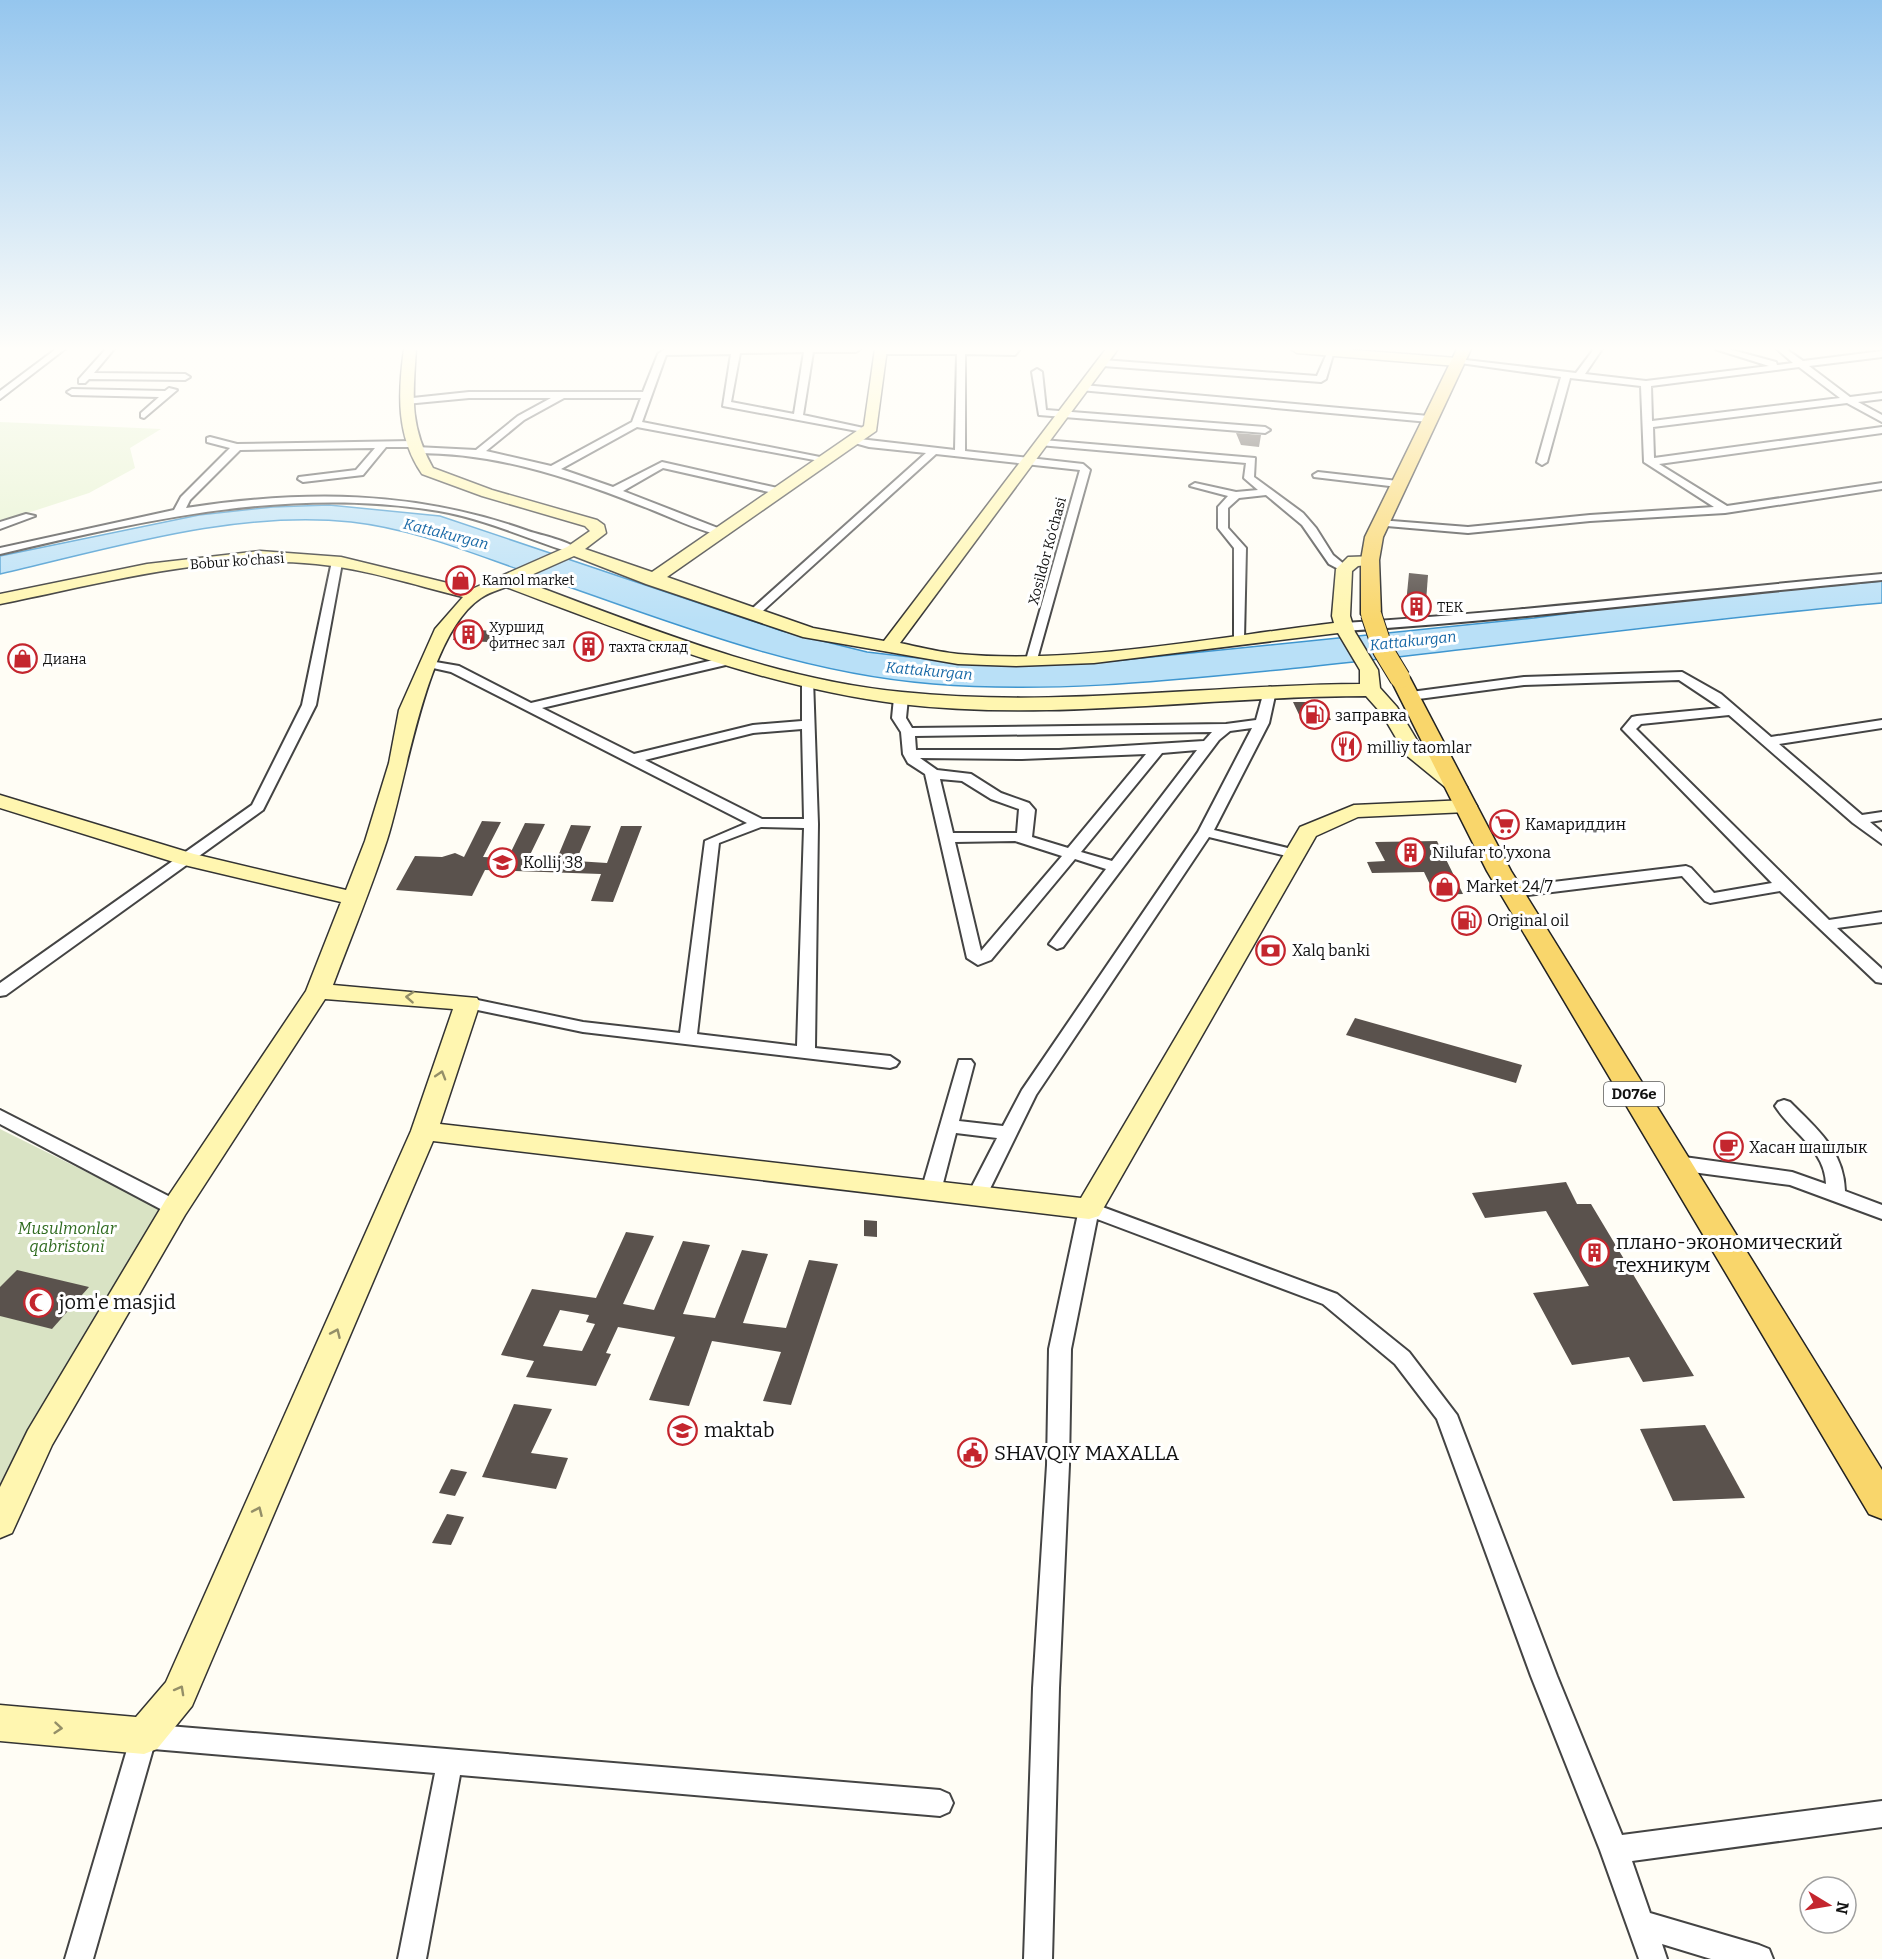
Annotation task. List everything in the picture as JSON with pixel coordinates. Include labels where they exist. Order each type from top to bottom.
[{"type":"main road","name":"D076e","points":[[1419,440],[1379,523],[1370,560],[1371,614],[1383,650],[1405,687],[1511,892],[1882,1503]]},
{"type":"street","points":[[212,440],[237,447],[316,444],[383,445],[503,455],[552,470],[719,532]]},
{"type":"street","points":[[0,1523],[39,1439],[175,1208],[318,991],[376,841],[399,763],[409,710],[444,629],[474,595],[570,552],[592,540],[598,532],[598,528],[427,471],[413,440]]},
{"type":"street","points":[[478,453],[493,440]]},
{"type":"street","points":[[552,470],[606,440]]},
{"type":"street","points":[[725,440],[825,459]]},
{"type":"street","points":[[652,580],[853,440]]},
{"type":"street","points":[[857,440],[1030,461]]},
{"type":"street","points":[[960,440],[960,454]]},
{"type":"street","points":[[888,647],[1045,440]]},
{"type":"street","points":[[1542,462],[1548,440]]},
{"type":"street","points":[[1647,440],[1649,462]]},
{"type":"street","points":[[1649,462],[1806,440]]},
{"type":"street","points":[[1043,443],[1251,460],[1249,478],[1302,519],[1311,528],[1330,562],[1344,569]]},
{"type":"street","points":[[303,479],[359,473],[383,445]]},
{"type":"street","points":[[179,511],[185,499],[237,447]]},
{"type":"street","points":[[751,615],[934,451]]},
{"type":"street","name":"Xosildor Ko’chasi","points":[[1030,461],[1083,467],[1085,470],[1032,660]]},
{"type":"street","points":[[1649,462],[1725,510]]},
{"type":"street","points":[[612,492],[662,465],[778,491]]},
{"type":"street","points":[[1318,475],[1398,484]]},
{"type":"street","points":[[1195,486],[1236,495],[1266,492]]},
{"type":"street","points":[[1379,523],[1468,530],[1590,518],[1725,510],[1882,486]]},
{"type":"street","points":[[1236,495],[1223,507],[1221,519],[1223,528],[1240,548],[1238,639]]},
{"type":"street","points":[[0,551],[179,511],[258,502],[360,499],[450,510],[809,633],[958,659],[1094,658],[1238,639],[1483,618],[1595,604],[1882,577]]},
{"type":"street","points":[[0,526],[30,516]]},
{"type":"street","name":"Bobur ko'chasi","points":[[0,599],[214,560],[261,556],[298,556],[474,595]]},
{"type":"street","points":[[1370,560],[1354,561],[1344,569],[1340,601],[1345,629],[1367,666],[1371,690],[1390,711],[1420,760],[1462,796]]},
{"type":"street","points":[[0,991],[258,807],[309,705],[336,563]]},
{"type":"street","points":[[512,578],[625,626],[726,661],[808,682],[902,698],[996,705],[1070,705],[1270,691],[1371,690]]},
{"type":"street","points":[[529,707],[726,661]]},
{"type":"street","points":[[428,663],[455,669],[759,823]]},
{"type":"street","points":[[1405,687],[1682,676],[1694,681],[1732,711],[1882,840]]},
{"type":"street","points":[[806,1052],[811,824],[807,725],[808,682]]},
{"type":"street","points":[[977,1196],[1028,1094],[1205,832],[1262,723],[1270,691]]},
{"type":"street","points":[[902,698],[899,718],[908,732],[910,754],[913,760],[929,769],[932,774],[975,958],[978,960],[985,957],[1026,911],[1157,750]]},
{"type":"street","points":[[1732,711],[1637,720],[1629,729],[1783,886],[1882,978]]},
{"type":"street","points":[[908,732],[1226,728],[1262,723]]},
{"type":"street","points":[[1767,741],[1882,724]]},
{"type":"street","points":[[632,759],[753,729],[807,725]]},
{"type":"street","points":[[1058,944],[1208,745],[1226,728]]},
{"type":"street","points":[[910,754],[1006,756],[1157,750],[1208,745]]},
{"type":"street","points":[[932,774],[966,777],[996,796],[1024,806],[1028,810],[1024,839]]},
{"type":"street","points":[[1038,1959],[1046,1688],[1058,1466],[1060,1349],[1089,1209],[1308,832],[1354,811],[1462,796]]},
{"type":"street","points":[[0,801],[188,859],[353,898]]},
{"type":"street","points":[[1858,820],[1882,816]]},
{"type":"street","points":[[688,1038],[712,841],[759,823],[811,824]]},
{"type":"street","points":[[1205,832],[1295,854]]},
{"type":"street","points":[[947,838],[990,836],[1024,839],[1116,867]]},
{"type":"street","points":[[1511,892],[1686,872],[1710,898],[1783,886]]},
{"type":"street","points":[[1825,925],[1882,917]]},
{"type":"street","points":[[318,991],[468,1003],[583,1027],[890,1062]]},
{"type":"street","points":[[79,1959],[144,1736],[179,1694],[424,1131],[444,1065],[468,1003]]},
{"type":"street","points":[[931,1191],[965,1064]]},
{"type":"street","points":[[1784,1106],[1816,1140],[1835,1170],[1836,1196]]},
{"type":"street","points":[[0,1116],[175,1208]]},
{"type":"street","points":[[949,1126],[1008,1133]]},
{"type":"street","points":[[424,1131],[1089,1209],[1330,1299],[1402,1358],[1446,1415],[1544,1676],[1614,1850],[1653,1959]]},
{"type":"street","points":[[1677,1163],[1792,1179],[1882,1212]]},
{"type":"street","points":[[0,1723],[940,1803]]},
{"type":"street","points":[[412,1959],[450,1761]]},
{"type":"street","points":[[1614,1850],[1882,1814]]},
{"type":"street","points":[[1641,1924],[1759,1959]]},
{"type":"green space","points":[[0,440],[142,440],[130,448],[135,468],[89,493],[0,522]]},
{"type":"green space","name":"Musulmonlar qabristoni","points":[[0,1129],[161,1209],[0,1484]]},
{"type":"water","name":"Kattakurgan","points":[[329,505],[440,516],[782,631],[867,652],[970,664],[1093,663],[1534,618],[1648,603],[1882,581],[1882,603],[1252,673],[1116,684],[979,687],[881,678],[778,656],[676,625],[440,542],[374,525],[351,522],[263,521],[218,526],[130,543],[0,574],[0,556],[199,515],[273,507]]},
{"type":"building","points":[[1239,440],[1260,440],[1259,447],[1241,445]]},
{"type":"building","points":[[1409,573],[1428,575],[1425,615],[1405,614]]},
{"type":"building","name":"Хуршид фитнес зал","points":[[459,628],[514,633],[505,643],[453,640]]},
{"type":"building","name":"заправка","points":[[1293,702],[1307,702],[1311,710],[1326,710],[1331,720],[1302,721]]},
{"type":"building","name":"Kollij 38","points":[[482,821],[501,822],[483,857],[508,858],[525,823],[545,824],[528,859],[556,861],[571,825],[591,826],[576,861],[607,863],[621,826],[642,826],[613,902],[591,901],[601,874],[485,870],[472,896],[396,890],[415,856],[442,857],[455,853],[464,857]]},
{"type":"building","name":"Nilufar to'yxona","points":[[1437,841],[1463,894],[1435,895],[1424,872],[1372,873],[1367,862],[1385,861],[1375,842]]},
{"type":"building","points":[[1355,1018],[1522,1065],[1516,1083],[1346,1035]]},
{"type":"building","name":"плано-экономический техникум","points":[[1566,1182],[1577,1204],[1591,1204],[1694,1376],[1643,1382],[1629,1357],[1572,1365],[1533,1293],[1589,1286],[1546,1211],[1485,1218],[1472,1193]]},
{"type":"building","points":[[864,1220],[877,1221],[877,1237],[864,1236]]},
{"type":"building","points":[[626,1232],[654,1236],[623,1304],[654,1310],[683,1241],[710,1245],[683,1314],[715,1318],[742,1250],[768,1254],[743,1323],[786,1328],[809,1260],[838,1264],[791,1405],[763,1401],[781,1352],[712,1341],[689,1406],[649,1400],[675,1337],[618,1327],[606,1353],[611,1354],[596,1386],[526,1377],[534,1361],[501,1355],[532,1289],[596,1298]],"holes":[[[560,1310],[589,1315],[586,1322],[595,1324],[582,1351],[543,1346]]]},
{"type":"building","name":"jom'e masjid","points":[[17,1270],[89,1287],[52,1329],[0,1316],[0,1287]]},
{"type":"building","points":[[514,1404],[552,1409],[531,1453],[568,1458],[556,1489],[482,1477]]},
{"type":"building","points":[[1705,1425],[1745,1498],[1673,1501],[1640,1429]]},
{"type":"building","points":[[451,1469],[467,1472],[455,1496],[439,1493]]},
{"type":"building","points":[[447,1514],[464,1517],[451,1545],[432,1543]]},
{"type":"place","name":"Kamol market","points":[[461,580]]},
{"type":"place","name":"TEK","points":[[1416,607]]},
{"type":"place","name":"Хуршид фитнес зал","points":[[468,635]]},
{"type":"place","name":"тахта склад","points":[[588,647]]},
{"type":"place","name":"Диана","points":[[22,659]]},
{"type":"place","name":"заправка","points":[[1314,715]]},
{"type":"place","name":"milliy taomlar","points":[[1346,747]]},
{"type":"place","name":"Камариддин","points":[[1504,824]]},
{"type":"place","name":"Nilufar to'yxona","points":[[1411,852]]},
{"type":"place","name":"Kollij 38","points":[[502,862]]},
{"type":"place","name":"Market 24/7","points":[[1445,886]]},
{"type":"place","name":"Original oil","points":[[1466,920]]},
{"type":"place","name":"Xalq banki","points":[[1271,950]]},
{"type":"place","name":"Хасан шашлык","points":[[1728,1147]]},
{"type":"place","name":"плано-экономический техникум","points":[[1595,1253]]},
{"type":"place","name":"jom'e masjid","points":[[38,1302]]},
{"type":"place","name":"maktab","points":[[683,1430]]},
{"type":"place","name":"SHAVQIY MAXALLA","points":[[973,1453]]}]
